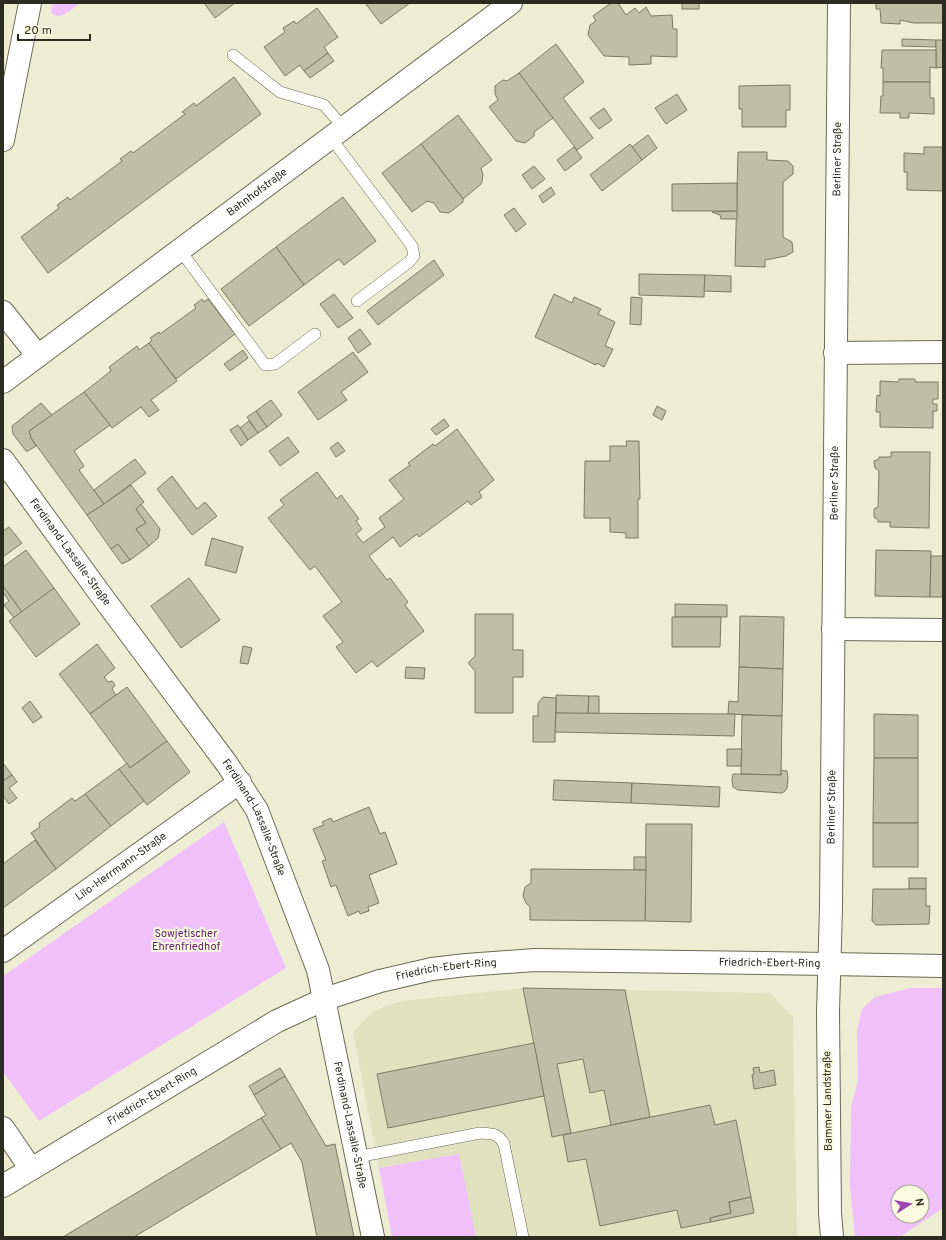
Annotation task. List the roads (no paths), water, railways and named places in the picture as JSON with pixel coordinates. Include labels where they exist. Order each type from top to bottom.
[{"type":"street","points":[[3,140],[30,3]]},
{"type":"street","name":"Bahnhofstraße","points":[[3,382],[511,3]]},
{"type":"street","name":"Berliner Straße","points":[[829,964],[831,907],[839,3]]},
{"type":"street","points":[[3,312],[38,356]]},
{"type":"street","points":[[836,353],[943,352]]},
{"type":"street","name":"Ferdinand-Lassalle-Straße","points":[[3,460],[240,782],[257,810],[318,970],[358,1157],[373,1237]]},
{"type":"street","points":[[833,629],[943,630]]},
{"type":"street","name":"Lilo-Herrmann-Straße","points":[[3,951],[240,782]]},
{"type":"street","name":"Friedrich-Ebert-Ring","points":[[3,1186],[277,1021],[325,999],[380,980],[432,969],[527,960],[943,966]]},
{"type":"street","name":"Bammer Landstraße","points":[[829,964],[828,1086],[830,1213],[832,1237]]},
{"type":"street","points":[[3,1128],[31,1169]]},
{"type":"lane","points":[[233,55],[280,92],[324,105],[338,133],[412,246],[414,256],[409,262],[357,301]]},
{"type":"lane","points":[[180,250],[265,365],[275,364],[315,334]]},
{"type":"lane","points":[[358,1157],[480,1133],[494,1134],[500,1137],[504,1144],[523,1237]]},
{"type":"park label","name":"Sowjetischer Ehrenfriedhof","points":[[186,940]]}]
